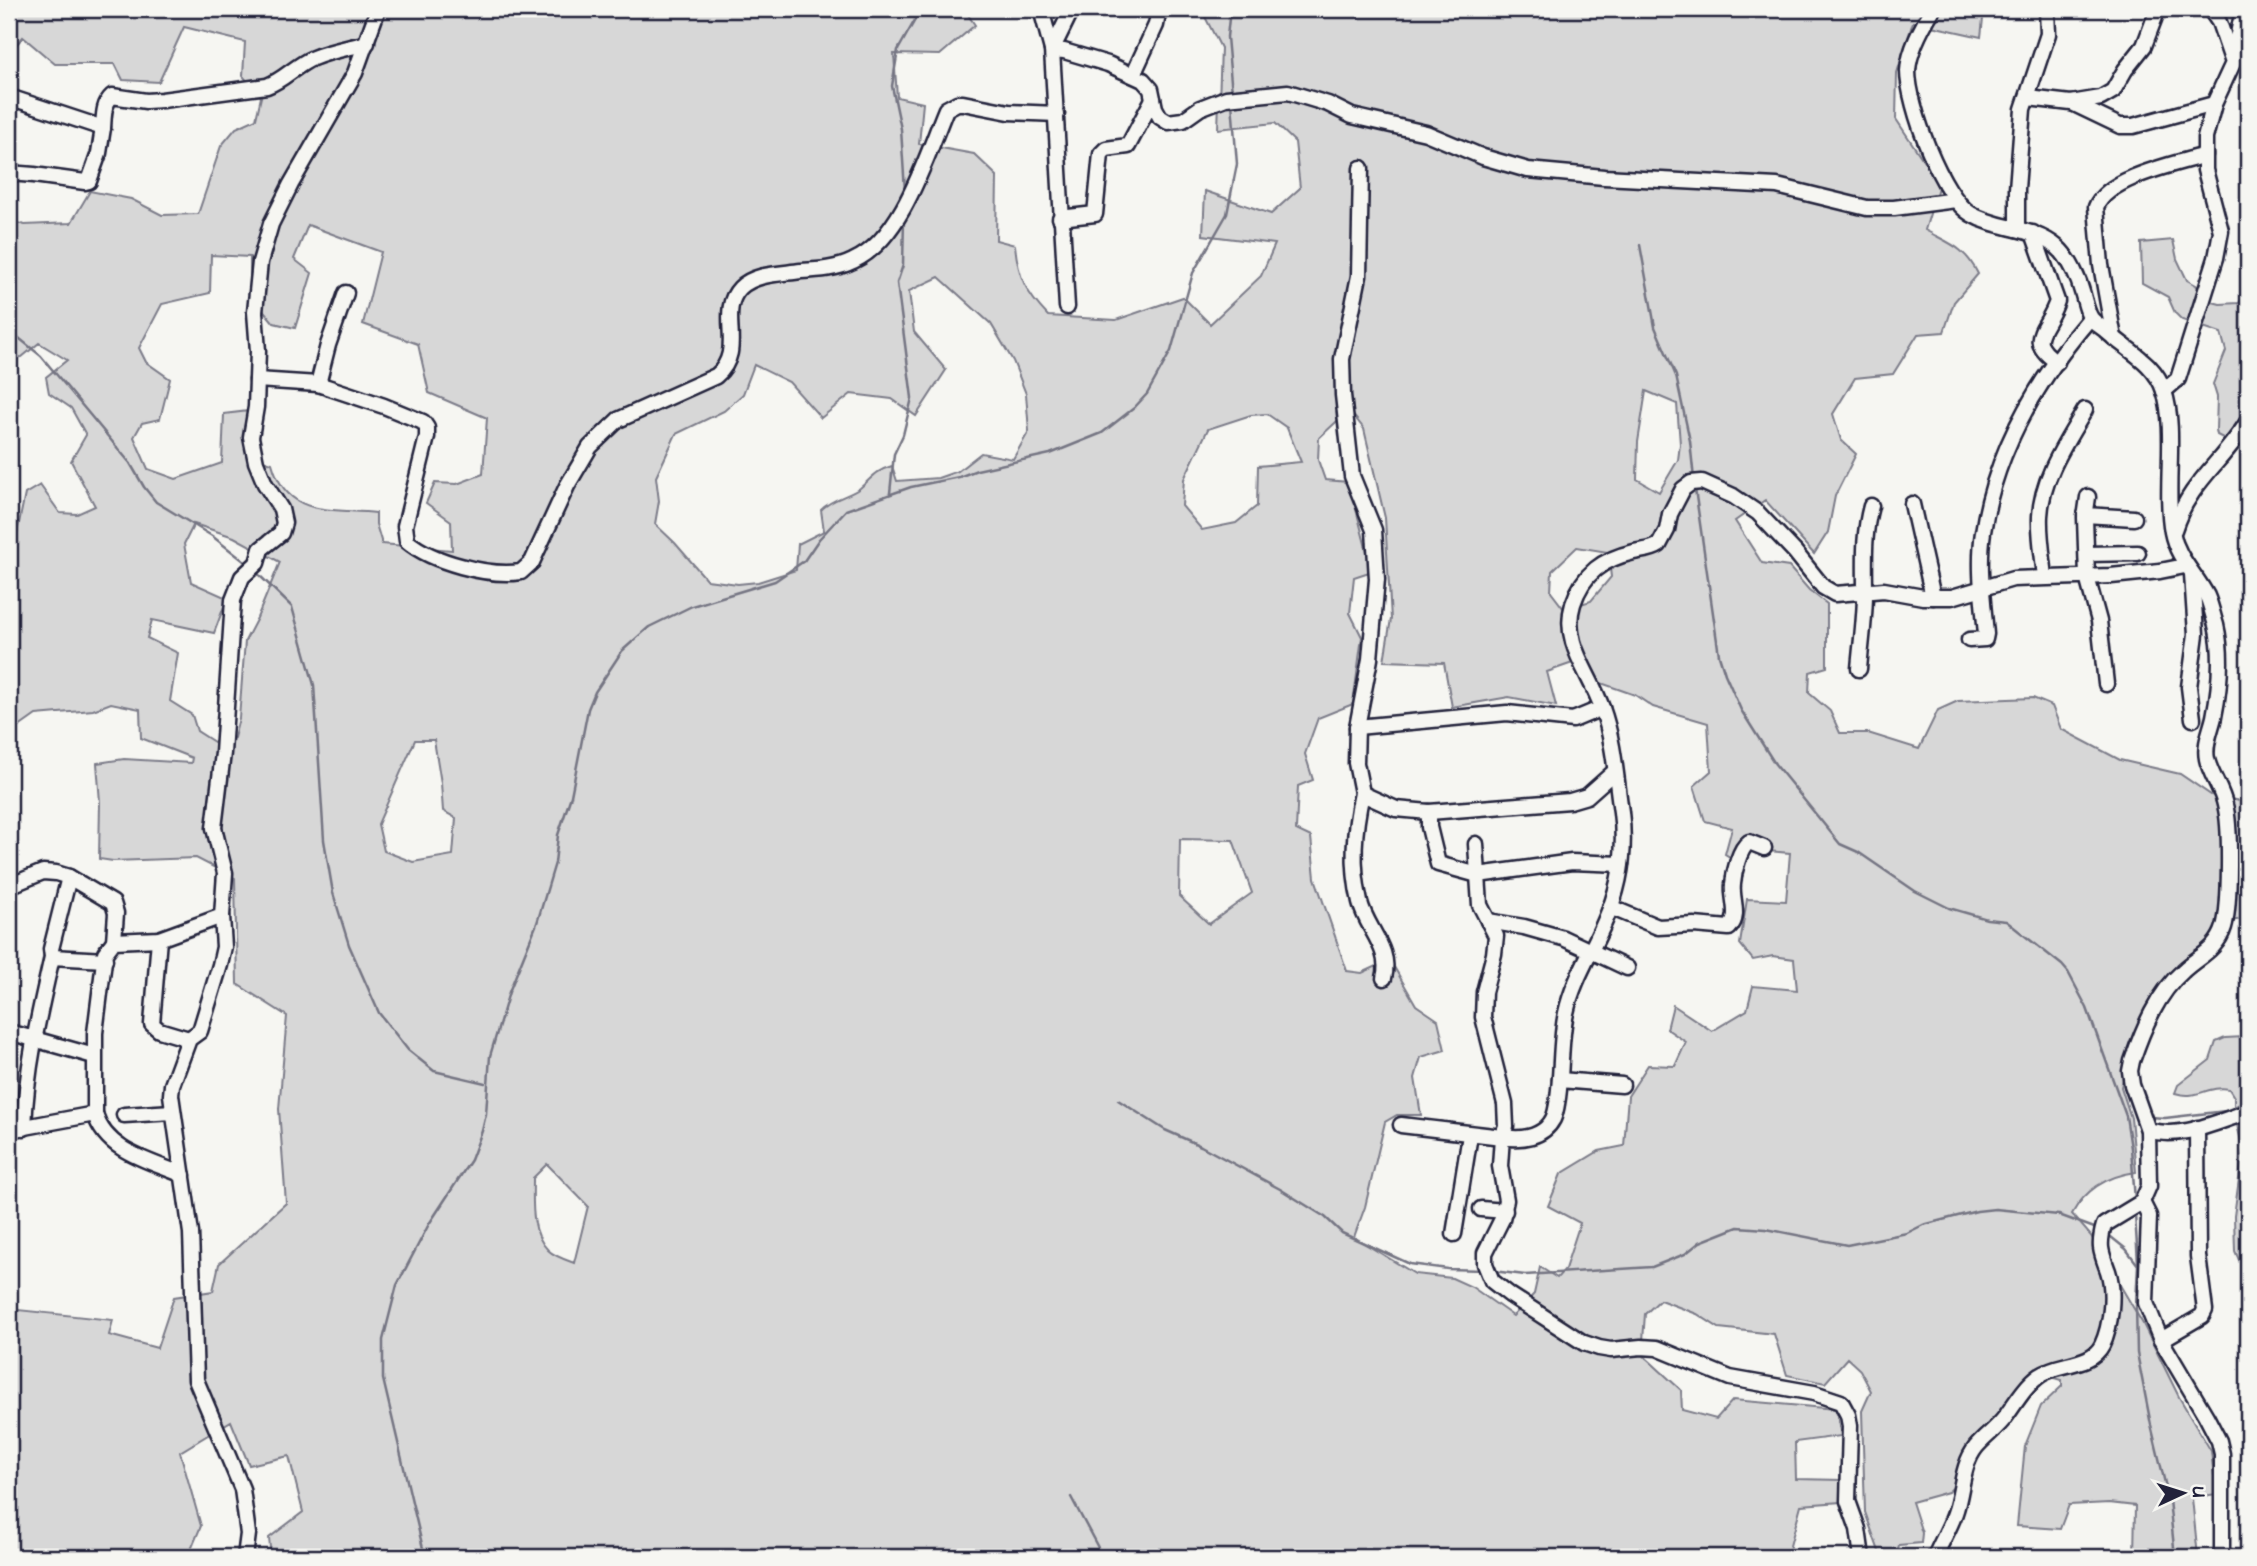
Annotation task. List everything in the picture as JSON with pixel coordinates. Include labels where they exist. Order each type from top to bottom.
[{"type":"street","points":[[245,1557],[247,1534],[242,1489],[196,1380],[193,1274],[172,1085],[190,1040],[200,1031],[223,953],[225,873],[216,840],[215,811],[228,697],[229,636],[233,600],[242,577],[257,563],[261,549],[281,533],[284,523],[281,509],[265,484],[256,462],[251,436],[257,380],[255,312],[260,262],[271,223],[355,74],[378,9]]},
{"type":"street","points":[[1041,9],[1052,50],[1067,307]]},
{"type":"street","points":[[1052,50],[1072,9]]},
{"type":"street","points":[[1133,75],[1156,25],[1159,9]]},
{"type":"street","points":[[1933,9],[1921,30],[1911,57],[1908,69],[1909,87],[1924,140],[1956,200],[1963,209],[1982,220],[2033,233],[2058,247],[2066,256],[2081,288],[2090,318],[2145,361],[2164,391],[2169,425],[2170,511],[2173,535],[2189,570],[2208,598],[2220,650],[2218,687],[2207,745],[2207,760],[2226,806],[2228,900],[2224,926],[2216,945],[2183,971],[2159,999],[2130,1071],[2132,1085],[2148,1127],[2150,1179],[2142,1202],[2104,1225],[2099,1241],[2110,1289],[2106,1335],[2100,1350],[2086,1359],[2042,1373],[2029,1385],[2003,1420],[1975,1448],[1966,1468],[1955,1513],[1935,1557]]},
{"type":"street","points":[[2017,229],[2023,109],[2048,34],[2047,9]]},
{"type":"street","points":[[2028,98],[2071,103],[2101,98],[2113,91],[2144,46],[2158,9]]},
{"type":"street","points":[[2210,9],[2220,22],[2233,63]]},
{"type":"street","points":[[2164,391],[2178,379],[2216,258],[2221,231],[2209,188],[2205,155],[2207,122],[2233,63],[2243,9]]},
{"type":"street","points":[[9,173],[89,181],[99,153],[104,111],[112,96],[146,101],[258,88],[275,83],[289,71],[313,58],[367,43]]},
{"type":"street","points":[[1052,50],[1108,64],[1148,83],[1160,117],[1174,123],[1200,108],[1231,97],[1288,92],[1328,104],[1352,116],[1426,133],[1483,157],[1528,170],[1604,177],[1770,185],[1867,208],[1894,208],[1956,200]]},
{"type":"street","points":[[9,97],[103,128]]},
{"type":"street","points":[[1060,218],[1095,214],[1103,151],[1128,146],[1153,99]]},
{"type":"street","points":[[257,380],[318,384],[418,418],[426,424],[427,437],[415,476],[405,526],[407,541],[431,557],[475,569],[521,572],[532,562],[567,485],[590,447],[618,420],[716,376],[728,364],[731,357],[730,310],[739,289],[755,278],[831,268],[853,262],[872,250],[888,233],[909,199],[946,109],[952,104],[963,103],[1009,112],[1057,114]]},
{"type":"street","points":[[2071,103],[2120,126],[2133,126],[2214,104]]},
{"type":"street","points":[[2114,338],[2101,265],[2096,207],[2106,192],[2133,178],[2205,155]]},
{"type":"street","points":[[1360,168],[1359,276],[1342,359],[1343,395],[1352,476],[1374,530],[1377,579],[1370,659],[1357,727],[1356,763],[1362,793],[1353,840],[1354,868],[1361,905],[1370,927],[1377,934],[1385,960],[1384,978]]},
{"type":"street","points":[[2033,233],[2057,301],[2039,342],[2043,352],[2057,362]]},
{"type":"street","points":[[318,384],[346,293]]},
{"type":"street","points":[[1969,640],[1985,639],[1983,532],[2018,420],[2035,391],[2090,318]]},
{"type":"street","points":[[2045,577],[2040,516],[2045,489],[2057,457],[2085,410]]},
{"type":"street","points":[[2173,535],[2179,513],[2201,478],[2239,437],[2248,421]]},
{"type":"street","points":[[1401,1125],[1470,1135],[1527,1138],[1546,1127],[1554,1118],[1565,1016],[1571,992],[1610,907],[1624,845],[1612,745],[1602,708],[1571,639],[1572,607],[1583,581],[1595,568],[1612,558],[1659,545],[1676,500],[1683,489],[1696,483],[1733,496],[1758,513],[1823,587],[1835,594],[1890,590],[1933,597],[1952,597],[2013,579],[2189,570]]},
{"type":"street","points":[[2088,497],[2085,515],[2087,577],[2099,621],[2106,684]]},
{"type":"street","points":[[1912,504],[1933,597]]},
{"type":"street","points":[[1858,669],[1865,593],[1863,573],[1866,525],[1871,506]]},
{"type":"street","points":[[2085,515],[2134,518]]},
{"type":"street","points":[[2087,554],[2138,553]]},
{"type":"street","points":[[2178,713],[2185,707],[2196,634],[2189,570]]},
{"type":"street","points":[[2189,687],[2193,719]]},
{"type":"street","points":[[1357,727],[1507,713],[1573,720],[1602,708]]},
{"type":"street","points":[[1362,793],[1396,809],[1429,813],[1570,801],[1587,796],[1614,772]]},
{"type":"street","points":[[1429,813],[1429,827],[1438,864],[1478,875],[1572,862],[1621,864]]},
{"type":"street","points":[[1610,907],[1658,927],[1694,925],[1729,928],[1734,923],[1732,886],[1741,851],[1749,842],[1764,848]]},
{"type":"street","points":[[1476,844],[1480,905],[1493,929],[1496,942],[1484,992],[1483,1017],[1505,1104],[1506,1126],[1502,1137],[1500,1166],[1506,1200],[1505,1211],[1485,1253],[1485,1264],[1492,1280],[1570,1334],[1598,1348],[1657,1348],[1730,1378],[1805,1391],[1841,1402],[1850,1426],[1848,1501],[1858,1529],[1862,1557]]},
{"type":"street","points":[[9,886],[43,872],[69,877],[113,903],[116,913],[114,941],[105,953],[96,1021],[95,1114],[98,1124],[120,1148],[183,1175]]},
{"type":"street","points":[[69,877],[51,948],[52,957],[16,1129],[95,1114]]},
{"type":"street","points":[[114,941],[159,939],[222,916]]},
{"type":"street","points":[[1488,921],[1563,937],[1627,968]]},
{"type":"street","points":[[159,939],[152,1024],[159,1030],[190,1040]]},
{"type":"street","points":[[52,957],[105,960]]},
{"type":"street","points":[[9,1032],[94,1056]]},
{"type":"street","points":[[1560,1080],[1622,1085]]},
{"type":"street","points":[[124,1115],[173,1112]]},
{"type":"street","points":[[2148,1127],[2168,1134],[2181,1133],[2248,1112]]},
{"type":"street","points":[[2161,1340],[2202,1316],[2205,1310],[2198,1256],[2197,1128]]},
{"type":"street","points":[[1454,1234],[1461,1207],[1470,1135]]},
{"type":"street","points":[[2142,1202],[2149,1216],[2146,1303],[2161,1340],[2219,1441],[2222,1454],[2222,1557]]},
{"type":"street","points":[[1481,1209],[1505,1211]]},
{"type":"shaded area","points":[[9,9],[964,9],[975,25],[940,55],[894,54],[897,97],[923,103],[919,144],[974,154],[997,176],[996,240],[1015,245],[1024,284],[1034,300],[1048,316],[1116,320],[1183,297],[1210,324],[1261,276],[1275,244],[1203,235],[1205,191],[1271,214],[1300,188],[1295,142],[1275,123],[1218,129],[1221,48],[1201,9],[1984,9],[1981,37],[1913,22],[1897,73],[1896,119],[1939,184],[1925,230],[1962,252],[1978,274],[1954,302],[1944,332],[1918,334],[1893,374],[1855,378],[1833,414],[1841,440],[1856,454],[1835,496],[1828,532],[1814,554],[1765,500],[1735,521],[1762,563],[1789,567],[1809,590],[1827,604],[1827,667],[1810,672],[1809,693],[1830,711],[1840,733],[1868,733],[1919,749],[1938,710],[1958,701],[2033,698],[2052,706],[2061,729],[2120,760],[2180,774],[2211,795],[2240,801],[2248,772],[2248,926],[2242,919],[2220,923],[2213,943],[2181,967],[2148,1006],[2132,1041],[2121,1087],[2131,1118],[2136,1172],[2107,1180],[2091,1190],[2072,1214],[2091,1236],[2143,1324],[2179,1397],[2211,1451],[2216,1494],[2192,1498],[2198,1557],[2134,1557],[2135,1506],[2109,1503],[2069,1505],[2060,1529],[2017,1526],[2025,1446],[2041,1406],[2062,1386],[2062,1380],[2048,1376],[2001,1415],[1958,1483],[1948,1492],[1912,1502],[1922,1533],[1921,1543],[1899,1545],[1896,1557],[1881,1557],[1865,1512],[1862,1411],[1871,1391],[1860,1370],[1847,1358],[1825,1383],[1787,1375],[1774,1334],[1719,1328],[1697,1314],[1660,1300],[1645,1314],[1642,1354],[1681,1390],[1682,1410],[1716,1419],[1733,1400],[1836,1409],[1841,1436],[1795,1442],[1796,1479],[1842,1480],[1841,1502],[1801,1505],[1787,1557],[271,1557],[269,1538],[303,1512],[289,1456],[249,1465],[231,1421],[180,1452],[201,1526],[188,1557],[9,1557],[9,1309],[113,1320],[109,1335],[157,1348],[174,1297],[213,1291],[219,1264],[286,1203],[279,1109],[287,1016],[237,984],[235,878],[196,858],[113,861],[99,859],[100,802],[97,763],[124,759],[191,763],[192,758],[141,738],[140,709],[111,703],[93,710],[36,715],[19,727],[9,726],[9,527],[17,533],[25,494],[40,485],[60,513],[77,514],[95,506],[71,461],[86,435],[71,408],[49,393],[46,377],[67,360],[39,343],[22,357],[9,358],[9,221],[25,225],[71,223],[90,191],[131,199],[162,215],[198,214],[221,146],[236,128],[256,119],[261,97],[243,76],[245,42],[184,27],[159,82],[123,80],[115,64],[55,64],[23,37],[9,53]],"holes":[[[308,225],[381,252],[363,324],[418,344],[429,393],[487,418],[483,474],[457,484],[435,483],[426,503],[451,521],[452,550],[382,544],[376,513],[326,509],[299,502],[279,481],[272,463],[248,455],[249,411],[224,414],[222,463],[176,479],[148,469],[134,437],[142,423],[160,419],[170,379],[146,362],[139,348],[162,304],[210,293],[211,255],[250,257],[250,294],[274,323],[295,328],[312,273],[294,259]],[[939,277],[991,324],[1013,361],[1026,394],[1029,431],[1013,459],[981,453],[958,471],[938,478],[897,481],[892,466],[886,468],[860,488],[821,510],[824,531],[798,544],[796,570],[758,582],[738,584],[707,580],[655,524],[659,501],[656,477],[676,434],[724,411],[743,394],[754,365],[789,382],[821,418],[851,394],[892,399],[916,416],[946,370],[914,332],[909,291]],[[1646,391],[1677,404],[1680,444],[1678,460],[1659,492],[1637,479],[1638,442]],[[1349,410],[1364,429],[1385,518],[1391,619],[1384,661],[1444,663],[1452,707],[1509,697],[1556,706],[1547,672],[1584,659],[1598,682],[1635,695],[1653,707],[1708,723],[1711,771],[1694,786],[1705,821],[1732,828],[1725,854],[1738,862],[1743,849],[1790,853],[1786,901],[1747,899],[1740,944],[1753,960],[1773,956],[1794,959],[1797,990],[1753,986],[1747,1010],[1712,1031],[1673,1005],[1667,1029],[1686,1042],[1675,1066],[1648,1065],[1628,1096],[1624,1146],[1599,1151],[1561,1174],[1548,1206],[1580,1223],[1565,1269],[1557,1278],[1540,1267],[1534,1294],[1513,1316],[1472,1287],[1452,1278],[1415,1274],[1354,1237],[1365,1207],[1385,1122],[1397,1115],[1421,1115],[1415,1078],[1421,1057],[1445,1050],[1438,1020],[1416,1005],[1390,960],[1362,973],[1347,971],[1315,878],[1311,837],[1296,830],[1298,786],[1313,780],[1305,754],[1318,718],[1353,704],[1362,637],[1350,613],[1354,577],[1372,571],[1349,482],[1325,480],[1318,460],[1319,438]],[[1267,414],[1287,428],[1301,462],[1258,466],[1257,506],[1236,523],[1202,530],[1182,506],[1184,479],[1208,429],[1251,415]],[[194,524],[234,537],[280,562],[245,641],[239,718],[234,738],[214,742],[197,731],[192,715],[170,701],[178,653],[147,638],[152,620],[214,633],[227,598],[191,582],[184,544]],[[1577,547],[1608,552],[1611,577],[1591,601],[1564,609],[1551,592],[1552,571]],[[415,740],[434,740],[443,811],[456,818],[453,855],[413,862],[384,851],[378,824]],[[1180,839],[1233,840],[1252,893],[1209,924],[1179,896]],[[547,1164],[588,1206],[574,1263],[553,1254],[542,1243],[535,1226],[533,1178]]]},
{"type":"shaded area","points":[[2173,240],[2177,259],[2187,280],[2196,285],[2209,301],[2220,304],[2239,303],[2242,299],[2248,301],[2248,408],[2237,431],[2225,439],[2217,435],[2217,397],[2213,384],[2226,351],[2221,333],[2182,320],[2175,313],[2168,297],[2142,283],[2141,243]]},
{"type":"shaded area","points":[[2248,549],[2248,608],[2240,551]]},
{"type":"shaded area","points":[[2248,1032],[2248,1263],[2239,1260],[2235,1251],[2234,1216],[2243,1149],[2234,1113],[2234,1097],[2229,1089],[2221,1088],[2190,1095],[2175,1093],[2178,1085],[2210,1060],[2216,1042],[2225,1038],[2244,1037]]},
{"type":"waterway","points":[[905,191],[901,129],[892,86],[898,50],[915,20],[918,9]]},
{"type":"waterway","points":[[1230,9],[1227,37],[1232,93]]},
{"type":"waterway","points":[[425,1557],[383,1379],[383,1340],[397,1285],[429,1224],[471,1160],[482,1131],[486,1114],[490,1056],[509,992],[537,923],[555,863],[558,835],[571,796],[588,709],[595,692],[622,651],[649,627],[692,606],[775,581],[804,561],[819,539],[846,510],[911,487],[1050,454],[1102,433],[1134,408],[1147,394],[1171,351],[1193,273],[1227,214],[1237,164],[1232,103]]},
{"type":"waterway","points":[[890,493],[894,454],[903,435],[912,398],[897,283],[903,265],[904,219]]},
{"type":"waterway","points":[[1640,245],[1655,327],[1676,376],[1690,441],[1694,479]]},
{"type":"waterway","points":[[9,330],[41,356],[130,463],[156,502],[212,536],[249,565]]},
{"type":"waterway","points":[[1695,489],[1719,655],[1741,710],[1775,764],[1840,844],[1858,852],[1915,891],[1949,908],[1987,919],[2006,921],[2068,972],[2087,1008],[2126,1116],[2135,1200]]},
{"type":"waterway","points":[[256,572],[292,607],[314,685],[324,840],[333,893],[349,945],[379,1013],[408,1050],[434,1071],[485,1083]]},
{"type":"waterway","points":[[1118,1100],[1165,1130],[1201,1146],[1280,1189],[1325,1217],[1342,1233],[1410,1264],[1483,1270]]},
{"type":"waterway","points":[[2150,1117],[2165,1118],[2226,1111],[2248,1100]]},
{"type":"waterway","points":[[1493,1271],[1525,1275],[1652,1267],[1685,1254],[1700,1242],[1738,1227],[1766,1229],[1847,1245],[1907,1233],[1923,1225],[1995,1209],[2059,1215],[2097,1229]]},
{"type":"waterway","points":[[2135,1214],[2138,1263]]},
{"type":"waterway","points":[[2106,1233],[2126,1249],[2138,1265],[2137,1353],[2169,1500],[2175,1557]]},
{"type":"waterway","points":[[1071,1497],[1103,1557]]}]
